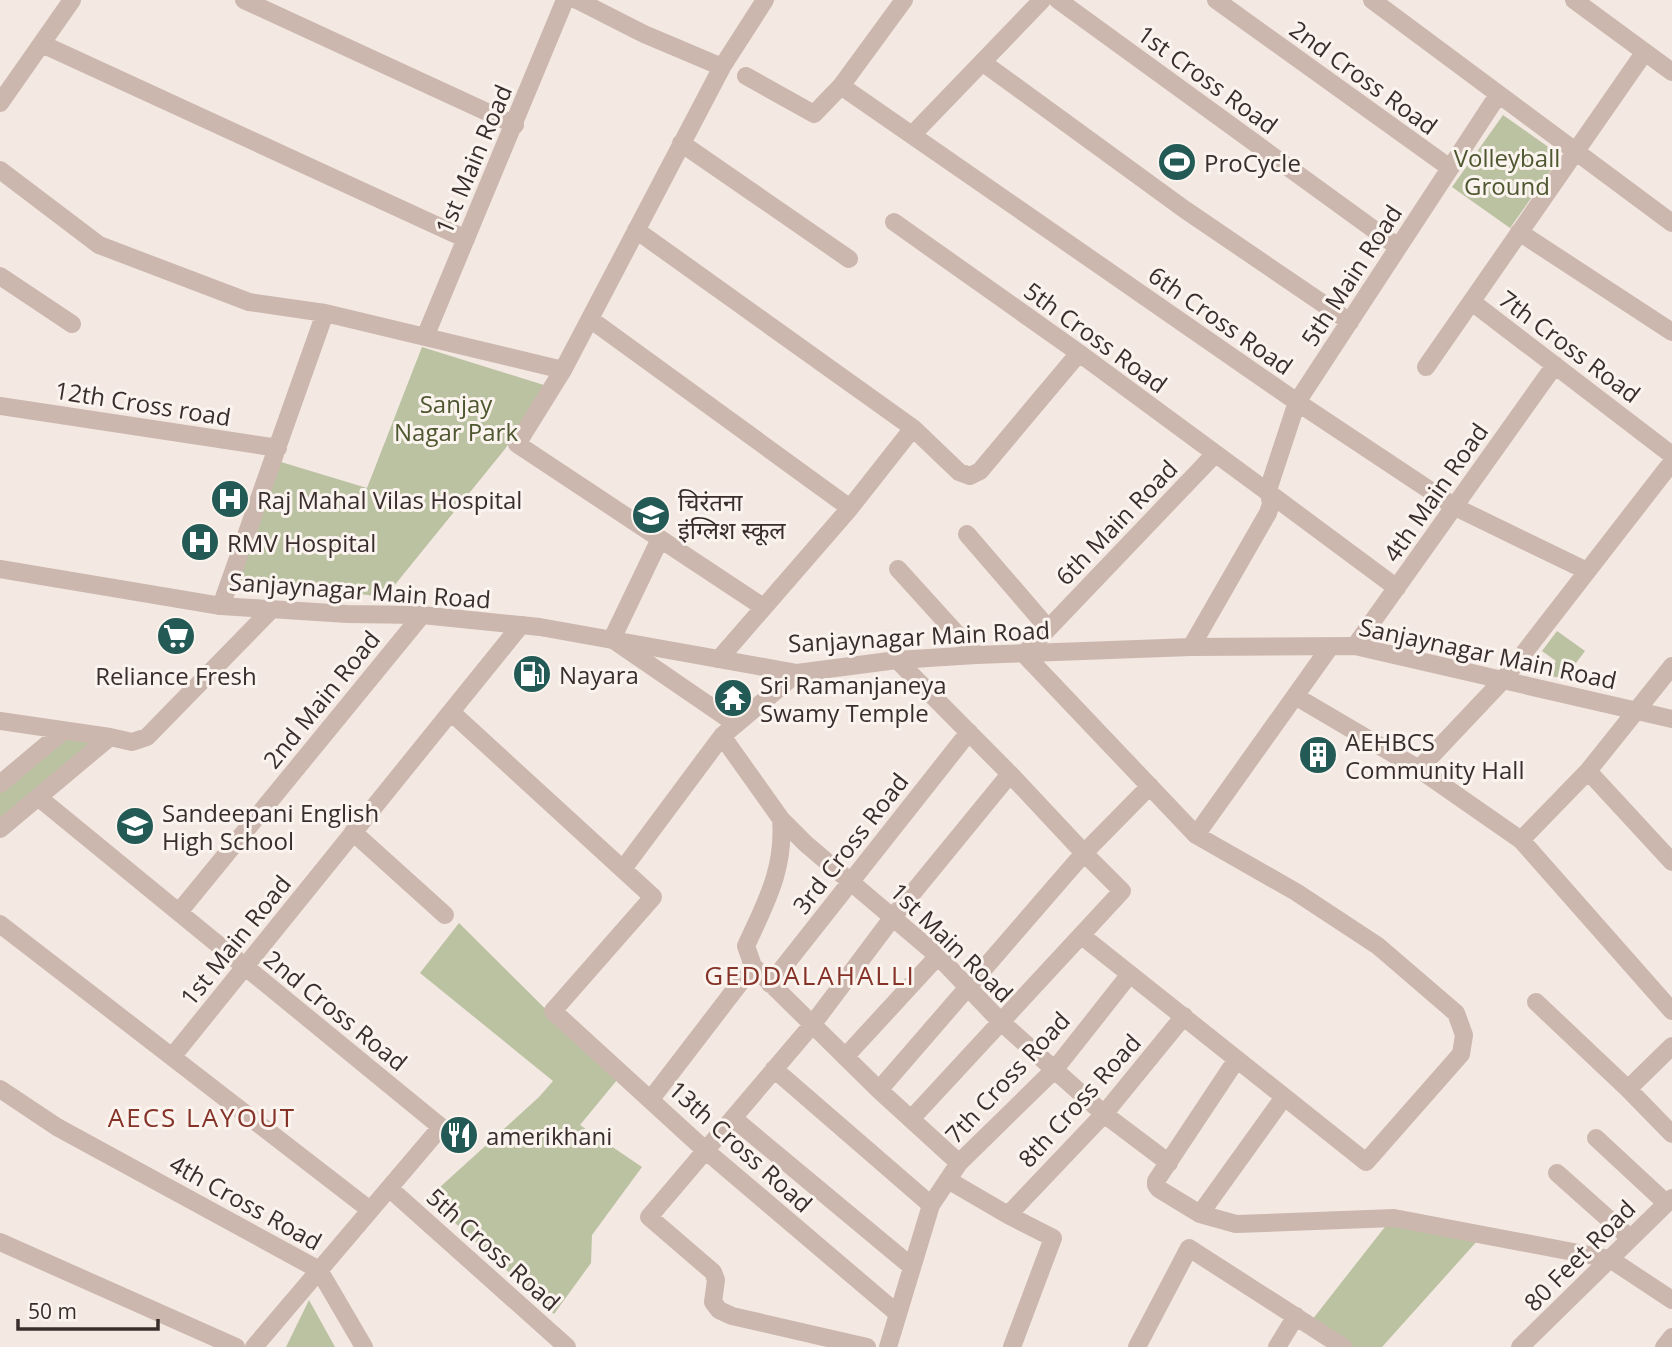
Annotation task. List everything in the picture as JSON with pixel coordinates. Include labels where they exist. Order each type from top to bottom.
[{"type":"street","points":[[0,103],[72,0]]},
{"type":"street","points":[[244,0],[515,125]]},
{"type":"street","name":"1st Main Road","points":[[425,337],[565,0]]},
{"type":"street","points":[[577,0],[644,34],[722,67]]},
{"type":"street","points":[[763,607],[517,444],[563,370],[722,67],[765,0]]},
{"type":"street","points":[[746,76],[814,114],[841,86],[904,0]]},
{"type":"street","points":[[912,135],[1042,0]]},
{"type":"street","name":"1st Cross Road","points":[[1058,0],[1398,247]]},
{"type":"street","name":"2nd Cross Road","points":[[1216,0],[1450,168]]},
{"type":"street","points":[[1372,0],[1672,223]]},
{"type":"street","points":[[1574,0],[1672,72]]},
{"type":"street","points":[[42,44],[466,239]]},
{"type":"street","points":[[1426,367],[1644,53]]},
{"type":"street","points":[[982,62],[1184,209],[1350,322]]},
{"type":"street","name":"6th Cross Road","points":[[841,86],[1297,402],[1455,507],[1587,571]]},
{"type":"street","name":"5th Main Road","points":[[1191,647],[1268,513],[1297,402],[1498,95]]},
{"type":"street","points":[[681,143],[849,259]]},
{"type":"street","points":[[0,170],[99,245],[249,302],[325,313],[563,370]]},
{"type":"street","name":"5th Cross Road","points":[[894,222],[1079,353],[1270,498],[1397,589]]},
{"type":"street","points":[[636,230],[913,428],[959,472],[970,476],[980,471],[1079,353]]},
{"type":"street","points":[[1519,232],[1672,332]]},
{"type":"street","points":[[0,276],[72,324]]},
{"type":"street","name":"7th Cross Road","points":[[1472,302],[1672,455]]},
{"type":"street","points":[[221,606],[325,313]]},
{"type":"street","points":[[590,319],[850,508]]},
{"type":"street","name":"4th Main Road","points":[[1355,646],[1555,365]]},
{"type":"street","name":"12th Cross road","points":[[0,406],[278,448]]},
{"type":"street","points":[[719,659],[850,508],[913,428]]},
{"type":"street","name":"6th Main Road","points":[[1024,654],[1215,454]]},
{"type":"street","points":[[1419,769],[1503,680],[1672,462]]},
{"type":"street","points":[[968,534],[1048,628]]},
{"type":"street","points":[[660,539],[612,639],[736,724]]},
{"type":"street","name":"Sanjaynagar Main Road","points":[[0,569],[221,606],[347,614],[422,615],[540,626],[797,673],[897,660],[976,655],[1191,647],[1355,646],[1672,719]]},
{"type":"street","points":[[898,569],[976,655]]},
{"type":"street","points":[[0,721],[132,742],[147,737],[272,609]]},
{"type":"street","name":"2nd Main Road","points":[[179,912],[422,615]]},
{"type":"street","name":"1st Main Road","points":[[172,1057],[522,625]]},
{"type":"street","points":[[1196,835],[1330,647]]},
{"type":"street","points":[[1024,654],[1196,835],[1296,892],[1378,946],[1455,1013],[1464,1035],[1461,1054],[1366,1162],[1082,936]]},
{"type":"street","points":[[897,660],[1122,891],[912,1118]]},
{"type":"street","points":[[1521,840],[1588,771],[1672,666]]},
{"type":"street","points":[[451,712],[623,869],[722,736],[797,673]]},
{"type":"street","points":[[1295,696],[1419,769],[1521,840],[1672,1011]]},
{"type":"street","points":[[0,784],[62,732]]},
{"type":"street","name":"3rd Cross Road","points":[[770,984],[969,732]]},
{"type":"street","name":"1st Main Road","points":[[722,736],[781,819],[939,956],[1000,1021],[1104,1114],[1170,1163]]},
{"type":"street","points":[[0,829],[110,737]]},
{"type":"street","points":[[1588,771],[1672,862]]},
{"type":"street","points":[[867,1347],[743,1319],[719,1310],[713,1303],[716,1280],[713,1272],[649,1217],[813,1025],[893,917],[1010,774]]},
{"type":"street","points":[[879,1090],[1084,853],[1150,786]]},
{"type":"street","name":"2nd Cross Road","points":[[38,797],[441,1127],[389,1188]]},
{"type":"street","points":[[781,819],[783,838],[775,883],[746,946],[753,966],[879,1090],[959,1163]]},
{"type":"street","points":[[353,832],[445,915]]},
{"type":"street","name":"13th Cross Road","points":[[623,869],[653,897],[553,1011],[705,1150],[898,1314]]},
{"type":"street","points":[[0,923],[370,1210]]},
{"type":"street","points":[[845,1057],[939,956]]},
{"type":"street","points":[[651,1099],[753,966]]},
{"type":"street","name":"7th Cross Road","points":[[888,1347],[931,1205],[959,1163],[1055,1069],[1130,974]]},
{"type":"street","points":[[1536,1002],[1672,1134]]},
{"type":"street","name":"8th Cross Road","points":[[1008,1215],[1104,1114],[1184,1016]]},
{"type":"street","points":[[1628,1089],[1672,1046]]},
{"type":"street","points":[[1237,1059],[1156,1181],[1159,1189],[1200,1214],[1236,1224],[1394,1217],[1611,1259],[1672,1300]]},
{"type":"street","points":[[774,1069],[931,1205]]},
{"type":"street","name":"4th Cross Road","points":[[0,1089],[57,1127],[319,1270],[364,1347]]},
{"type":"street","points":[[1200,1214],[1284,1097]]},
{"type":"street","points":[[733,1118],[912,1267]]},
{"type":"street","points":[[1596,1139],[1669,1200]]},
{"type":"street","points":[[1558,1173],[1630,1238]]},
{"type":"street","points":[[948,1180],[1054,1238],[1012,1347]]},
{"type":"street","points":[[254,1347],[389,1188]]},
{"type":"street","name":"5th Cross Road","points":[[389,1188],[567,1347]]},
{"type":"street","name":"80 Feet Road","points":[[1520,1347],[1669,1200]]},
{"type":"street","points":[[0,1242],[236,1347]]},
{"type":"street","points":[[1137,1347],[1189,1248],[1343,1347]]},
{"type":"street","points":[[1277,1347],[1296,1316]]},
{"type":"street","points":[[1664,1347],[1672,1337]]},
{"type":"green space","name":"Volleyball Ground","points":[[1503,115],[1561,156],[1510,228],[1452,187]]},
{"type":"green space","name":"Sanjay Nagar Park","points":[[422,347],[547,386],[505,449],[385,597],[236,580],[281,462],[367,488]]},
{"type":"green space","points":[[1557,631],[1585,651],[1564,679],[1547,675],[1556,661],[1542,651]]},
{"type":"green space","points":[[63,740],[101,740],[0,824],[0,792]]},
{"type":"green space","points":[[459,923],[617,1080],[580,1125],[642,1167],[592,1235],[591,1263],[554,1314],[428,1198],[539,1097],[553,1081],[420,973]]},
{"type":"green space","points":[[1388,1223],[1479,1239],[1382,1347],[1350,1347],[1312,1320]]},
{"type":"green space","points":[[309,1300],[335,1347],[286,1347]]},
{"type":"place","name":"ProCycle","points":[[1177,162]]},
{"type":"place","name":"Raj Mahal Vilas Hospital","points":[[230,499]]},
{"type":"place","name":"चिरंतना इंग्लिश स्कूल","points":[[651,515]]},
{"type":"place","name":"RMV Hospital","points":[[200,542]]},
{"type":"place","name":"Reliance Fresh","points":[[176,636]]},
{"type":"place","name":"Nayara","points":[[532,674]]},
{"type":"place","name":"Sri Ramanjaneya Swamy Temple","points":[[733,698]]},
{"type":"place","name":"AEHBCS Community Hall","points":[[1318,755]]},
{"type":"place","name":"Sandeepani English High School","points":[[135,826]]},
{"type":"place","name":"amerikhani","points":[[459,1135]]},
{"type":"district","name":"GEDDALAHALLI","points":[[810,975]]},
{"type":"district","name":"AECS LAYOUT","points":[[202,1117]]}]
